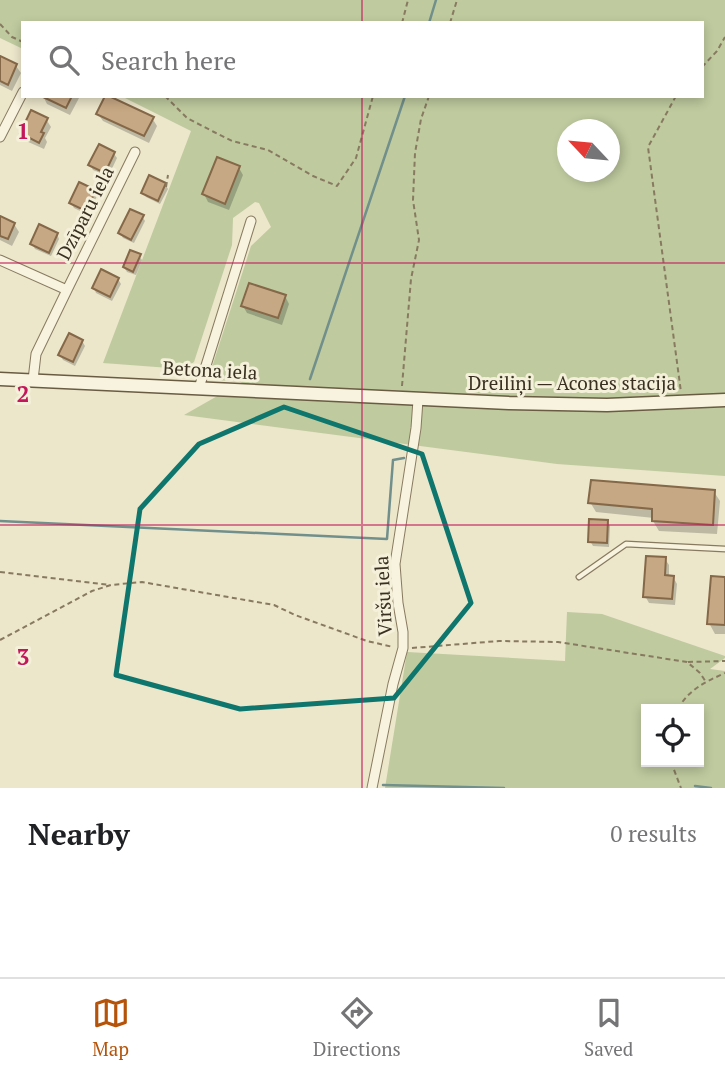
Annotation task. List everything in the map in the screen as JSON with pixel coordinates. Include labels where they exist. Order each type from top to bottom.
[{"type":"main road","name":"Betona iela","points":[[0,379],[418,400]]},
{"type":"main road","name":"Dreiliņi — Acones stacija","points":[[418,400],[607,405],[725,400]]},
{"type":"street","points":[[0,137],[21,96]]},
{"type":"street","name":"Dzīparu iela","points":[[33,380],[36,354],[135,152]]},
{"type":"street","points":[[200,388],[251,222]]},
{"type":"street","name":"Dzīparu iela","points":[[0,260],[66,290]]},
{"type":"street","name":"Viršu iela","points":[[372,788],[402,648],[403,632],[395,564],[418,400]]},
{"type":"lane","points":[[579,577],[626,544],[725,549]]},
{"type":"path","points":[[403,21],[408,0]]},
{"type":"path","points":[[451,21],[457,0]]},
{"type":"path","points":[[0,24],[12,37],[21,41]]},
{"type":"path","points":[[704,65],[718,51],[725,37]]},
{"type":"path","points":[[167,98],[187,118],[214,132],[232,141],[268,150],[313,176],[337,186],[356,158],[372,98]]},
{"type":"path","points":[[403,377],[411,279],[419,240],[414,200],[415,153],[428,98]]},
{"type":"path","points":[[675,98],[648,147],[683,403]]},
{"type":"path","points":[[166,187],[168,175]]},
{"type":"path","points":[[0,572],[111,585]]},
{"type":"path","points":[[0,640],[92,591],[111,585],[142,582],[274,605],[382,646],[427,648],[499,641],[558,642],[687,662],[725,661]]},
{"type":"path","points":[[687,662],[706,682]]},
{"type":"path","points":[[681,704],[684,698],[706,682],[725,673]]},
{"type":"path","points":[[673,767],[681,788]]},
{"type":"highlighted area","points":[[284,407],[422,454],[471,603],[394,698],[240,709],[116,675],[140,509],[199,444]]},
{"type":"green space","points":[[0,0],[725,0],[725,476],[557,464],[184,415],[242,382],[218,380],[212,367],[251,246],[271,227],[259,203],[255,202],[233,218],[232,245],[194,362],[183,369],[103,363],[191,131],[125,98],[704,98],[704,21],[21,21],[21,48],[0,38]]},
{"type":"green space","points":[[567,612],[602,614],[725,656],[710,669],[725,671],[725,788],[385,788],[407,652],[565,661]]},
{"type":"building","points":[[0,56],[17,64],[8,85],[0,81]]},
{"type":"building","points":[[45,98],[71,98],[66,108]]},
{"type":"building","points":[[104,98],[113,98],[154,117],[144,136],[96,114]]},
{"type":"building","points":[[31,110],[48,118],[39,143],[20,133]]},
{"type":"building","points":[[99,144],[115,152],[105,173],[88,165]]},
{"type":"building","points":[[217,157],[240,166],[225,204],[202,194]]},
{"type":"building","points":[[149,175],[166,183],[158,201],[141,193]]},
{"type":"building","points":[[79,182],[96,190],[86,211],[69,203]]},
{"type":"building","points":[[130,209],[144,215],[131,240],[118,233]]},
{"type":"building","points":[[0,216],[15,223],[8,239],[0,236]]},
{"type":"building","points":[[39,224],[58,233],[49,253],[30,244]]},
{"type":"building","points":[[130,250],[141,254],[133,272],[123,267]]},
{"type":"building","points":[[101,269],[119,278],[110,297],[92,288]]},
{"type":"building","points":[[249,283],[286,295],[278,318],[241,306]]},
{"type":"building","points":[[69,333],[83,340],[73,362],[58,355]]},
{"type":"building","points":[[591,480],[715,490],[713,525],[652,521],[652,509],[588,503]]},
{"type":"building","points":[[589,519],[608,520],[607,543],[588,542]]},
{"type":"building","points":[[646,556],[666,557],[665,575],[674,576],[672,599],[643,597]]},
{"type":"building","points":[[711,576],[725,577],[725,625],[707,624]]},
{"type":"waterway","points":[[430,21],[436,0]]},
{"type":"waterway","points":[[310,379],[404,98]]},
{"type":"waterway","points":[[0,521],[387,539],[393,460],[404,458]]},
{"type":"waterway","points":[[383,785],[504,788]]},
{"type":"waterway","points":[[695,786],[711,788]]}]
